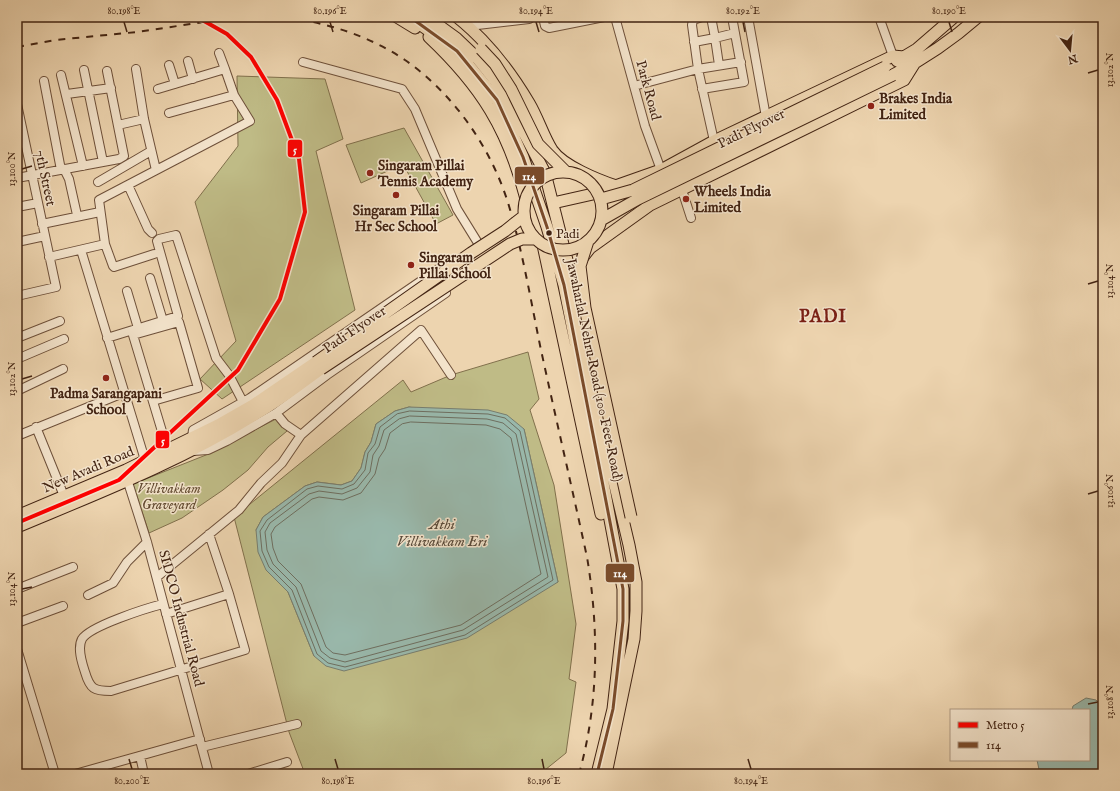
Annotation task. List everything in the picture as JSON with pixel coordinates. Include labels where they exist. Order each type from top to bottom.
[{"type":"main road","points":[[397,17],[427,35],[453,60],[486,101],[502,130],[514,158],[526,199]]},
{"type":"main road","name":"Jawaharlal Nehru Road (100 Feet Road)","points":[[410,17],[457,51],[497,100],[523,157],[547,227],[564,285],[623,589],[623,621],[613,709],[597,774]]},
{"type":"main road","name":"Jawaharlal Nehru Road (100 Feet Road)","points":[[427,17],[456,38],[478,59],[499,85],[545,173],[570,272],[593,391],[629,545],[636,582],[634,639],[606,774]]},
{"type":"main road","points":[[448,17],[495,64],[524,113],[538,144],[566,172]]},
{"type":"main road","points":[[457,17],[468,26],[497,56],[530,103],[552,150],[563,160],[599,180],[616,186]]},
{"type":"main road","points":[[553,203],[593,194],[661,170],[714,141],[917,49],[954,17]]},
{"type":"main road","name":"Padi Flyover","points":[[600,199],[633,190],[889,71],[914,64],[955,36],[978,17]]},
{"type":"main road","name":"Padi Flyover","points":[[601,220],[638,199],[889,71],[898,57]]},
{"type":"main road","points":[[570,272],[590,248],[650,205],[904,80],[914,64]]},
{"type":"main road","points":[[524,134],[541,126]]},
{"type":"main road","points":[[610,525],[602,514],[540,242],[528,229],[524,216],[526,199],[532,187],[541,178],[553,173],[566,172],[587,180],[595,189],[600,199],[601,220],[596,231],[588,241],[580,266],[585,308],[632,525],[629,545]]},
{"type":"main road","points":[[640,178],[650,205]]},
{"type":"main road","name":"Padi Flyover","points":[[191,451],[206,436],[505,231],[524,216]]},
{"type":"main road","name":"Padi Flyover","points":[[192,437],[206,436],[257,414],[510,244],[522,239],[540,242],[552,249],[571,249],[588,241]]},
{"type":"main road","name":"New Avadi Road","points":[[17,516],[126,470],[192,437]]},
{"type":"main road","name":"New Avadi Road","points":[[17,527],[127,482],[191,451]]},
{"type":"street","points":[[468,26],[529,19],[529,17]]},
{"type":"street","points":[[543,17],[545,26],[549,28],[602,17]]},
{"type":"street","name":"Park Road","points":[[615,17],[645,126],[661,170]]},
{"type":"street","points":[[702,17],[693,20],[692,22],[698,69],[714,141]]},
{"type":"street","points":[[711,17],[719,65]]},
{"type":"street","points":[[702,89],[744,82],[732,17]]},
{"type":"street","points":[[748,17],[766,117]]},
{"type":"street","points":[[879,17],[898,57]]},
{"type":"street","points":[[694,42],[735,33]]},
{"type":"street","points":[[154,254],[114,266],[105,244],[99,200],[250,121],[234,95],[219,53]]},
{"type":"street","points":[[188,61],[193,79]]},
{"type":"street","points":[[191,451],[208,450],[228,441],[276,413],[327,375],[488,263],[489,260],[457,209],[415,109],[402,89],[303,62]]},
{"type":"street","points":[[634,86],[698,69],[740,62]]},
{"type":"street","points":[[169,65],[175,84]]},
{"type":"street","points":[[136,69],[144,119],[156,170]]},
{"type":"street","points":[[158,89],[225,69]]},
{"type":"street","points":[[84,70],[103,162]]},
{"type":"street","points":[[17,178],[119,159],[124,156],[107,71]]},
{"type":"street","points":[[61,75],[67,94],[83,166]]},
{"type":"street","points":[[44,81],[63,170],[69,179],[77,215]]},
{"type":"street","points":[[67,94],[111,88]]},
{"type":"street","points":[[169,113],[234,95]]},
{"type":"street","name":"7th Street","points":[[17,104],[21,143],[32,176],[56,287],[17,296]]},
{"type":"street","points":[[118,125],[144,119]]},
{"type":"street","points":[[98,182],[151,151]]},
{"type":"street","points":[[128,185],[148,229],[152,233]]},
{"type":"street","points":[[682,190],[691,218]]},
{"type":"street","points":[[17,207],[38,203]]},
{"type":"street","points":[[42,224],[77,215],[100,212]]},
{"type":"street","points":[[107,338],[178,316],[157,241],[159,239],[175,235],[216,358],[229,375],[243,402]]},
{"type":"street","points":[[17,242],[45,236]]},
{"type":"street","points":[[192,437],[193,430],[243,402],[478,243]]},
{"type":"street","points":[[49,258],[105,244]]},
{"type":"street","points":[[82,250],[123,393],[145,460]]},
{"type":"street","points":[[150,278],[163,320]]},
{"type":"street","points":[[127,291],[138,328]]},
{"type":"street","points":[[17,338],[60,320]]},
{"type":"street","points":[[153,401],[198,388],[179,322],[133,335],[153,401],[168,448]]},
{"type":"street","points":[[157,577],[238,510],[261,483],[282,463],[301,435],[421,330],[451,375]]},
{"type":"street","points":[[17,359],[64,339]]},
{"type":"street","points":[[17,391],[63,369]]},
{"type":"street","points":[[17,436],[123,393]]},
{"type":"street","points":[[276,413],[285,424],[301,435]]},
{"type":"street","points":[[36,427],[64,496]]},
{"type":"street","name":"SIDCO Industrial Road","points":[[126,470],[127,482],[157,577],[209,774]]},
{"type":"street","points":[[163,604],[139,610],[91,632],[82,638],[80,645],[82,662],[88,684],[97,691],[111,691],[245,650],[230,594],[209,534]]},
{"type":"street","points":[[88,595],[112,583],[127,562],[147,542]]},
{"type":"street","points":[[17,589],[73,567]]},
{"type":"street","points":[[166,614],[230,594]]},
{"type":"street","points":[[17,623],[63,606]]},
{"type":"street","points":[[17,649],[55,774]]},
{"type":"street","points":[[75,774],[140,756],[297,724]]},
{"type":"street","points":[[140,756],[144,774]]},
{"type":"street","points":[[248,774],[287,762]]},
{"type":"green space","points":[[237,76],[325,79],[343,139],[316,151],[355,310],[222,399],[200,379],[236,341],[195,202],[238,146]]},
{"type":"green space","name":"Singaram Pillai Tennis Academy","points":[[404,128],[453,215],[436,224],[403,164],[361,183],[346,145]]},
{"type":"green space","points":[[528,352],[539,399],[530,410],[554,485],[576,624],[569,679],[576,682],[566,753],[540,774],[305,774],[289,732],[234,517],[403,380],[411,392],[451,375]],"holes":[[[409,407],[524,429],[558,582],[314,656],[288,592],[256,530],[263,517],[305,486],[317,482],[341,485],[352,481],[361,468],[365,452],[371,442],[376,424],[395,411]]]},
{"type":"green space","name":"Villivakkam Graveyard","points":[[276,419],[287,431],[268,447],[248,470],[223,490],[182,518],[149,533],[133,484],[206,455]]},
{"type":"water","name":"Athi Villivakkam Eri","points":[[409,407],[488,410],[507,415],[524,429],[558,582],[467,638],[344,671],[326,666],[314,656],[288,592],[266,570],[258,552],[256,530],[263,517],[305,486],[317,482],[341,485],[352,481],[361,468],[365,452],[371,442],[376,424],[395,411]]},
{"type":"water","points":[[1086,698],[1096,700],[1103,707],[1103,774],[1040,774],[1037,761],[1090,761],[1090,709],[1072,709],[1073,706]]},
{"type":"waterway","points":[[17,21],[41,17]]},
{"type":"railway","points":[[17,47],[55,40],[137,32],[238,17]]},
{"type":"railway","points":[[286,17],[317,23],[363,37],[405,60],[440,89],[469,124],[482,144],[502,185],[523,260],[541,350],[587,557],[591,584],[594,611],[595,666],[590,720],[586,747],[579,774]]},
{"type":"metro line","name":"5","points":[[17,523],[119,480],[238,370],[280,299],[305,212],[299,159],[277,100],[251,57],[227,34],[197,17]]},
{"type":"transit line","name":"114","points":[[410,17],[457,51],[497,100],[523,157],[547,227],[564,285],[623,589],[623,621],[613,709],[597,774]]},
{"type":"place","name":"Brakes India Limited","points":[[871,106]]},
{"type":"place","name":"Singaram Pillai Tennis Academy","points":[[370,173]]},
{"type":"place","name":"Singaram Pillai Hr Sec School","points":[[396,195]]},
{"type":"place","name":"Wheels India Limited","points":[[686,199]]},
{"type":"place","name":"Padi","points":[[549,233]]},
{"type":"place","name":"Singaram Pillai School","points":[[411,265]]},
{"type":"place","name":"Padma Sarangapani School","points":[[106,378]]},
{"type":"district","name":"PADI","points":[[823,316]]}]
